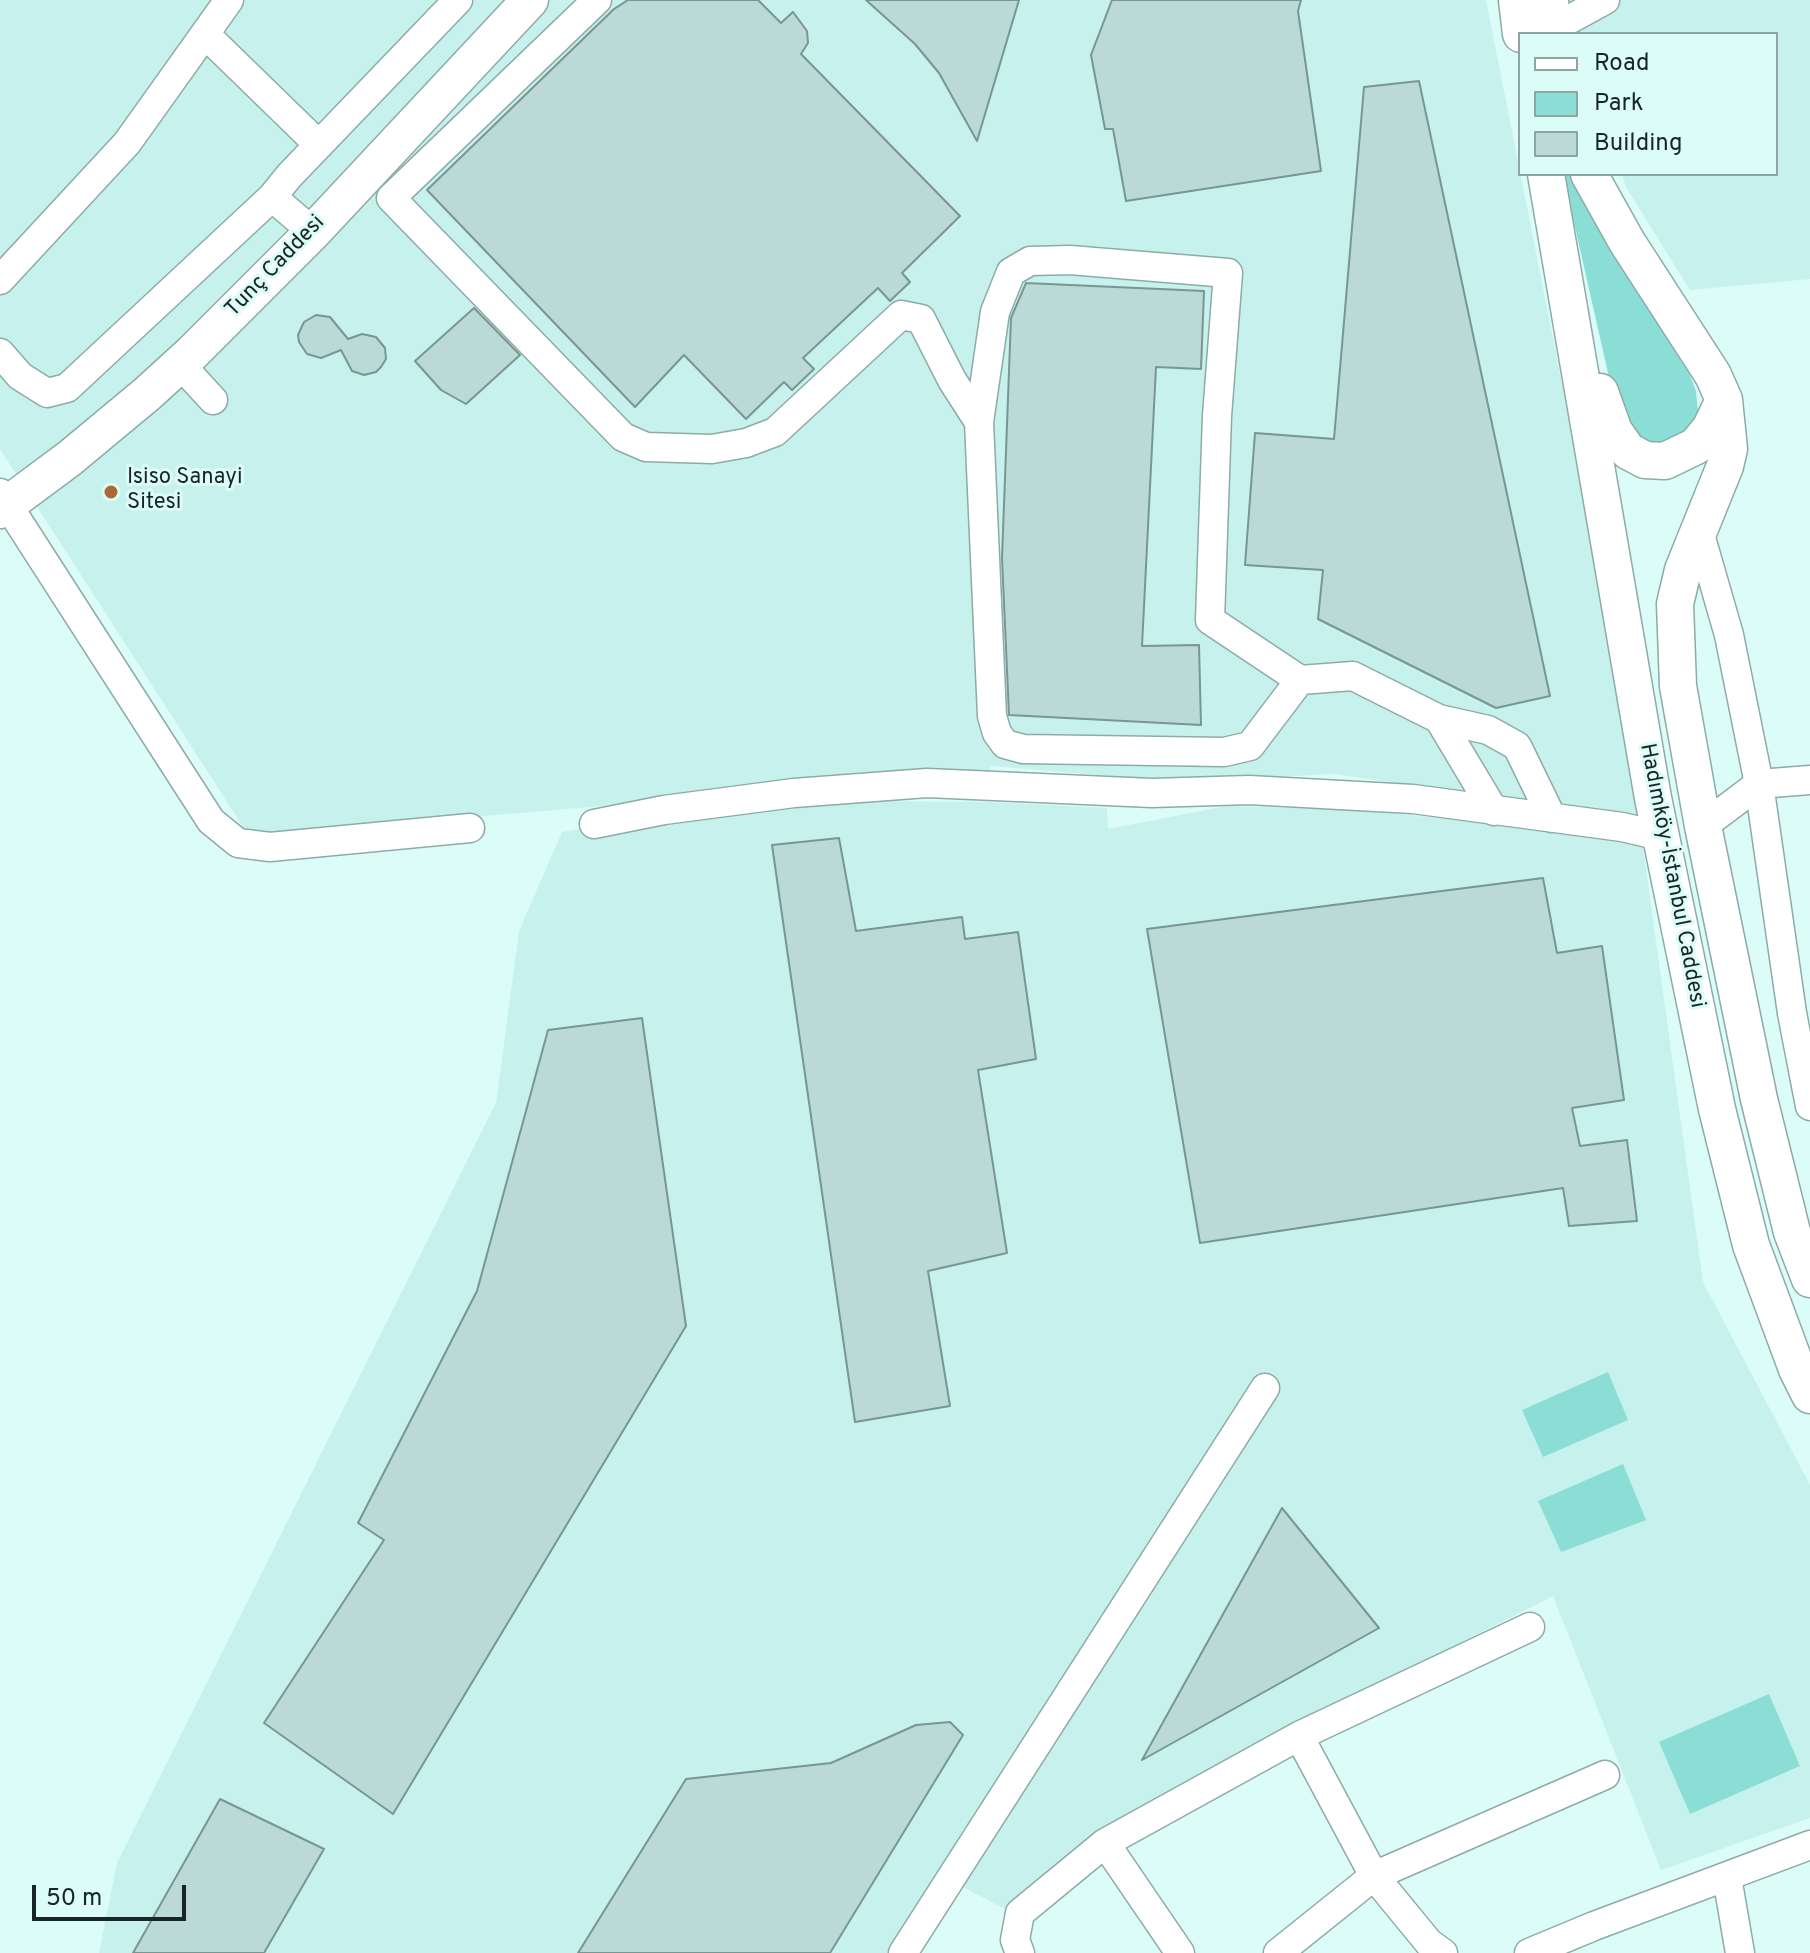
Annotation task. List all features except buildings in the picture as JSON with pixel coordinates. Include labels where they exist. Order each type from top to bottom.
[{"type":"main road","name":"Tunç Caddesi","points":[[2,503],[70,458],[180,364],[313,232],[530,0]]},
{"type":"main road","points":[[1517,0],[1544,24]]},
{"type":"main road","points":[[1546,176],[1578,346],[1601,394],[1614,431],[1628,451],[1645,460],[1665,461],[1696,446],[1719,414],[1724,400],[1713,375],[1627,242],[1590,176]]},
{"type":"main road","name":"Hadımköy-İstanbul Caddesi","points":[[1578,346],[1661,836],[1717,1109],[1751,1245],[1797,1369],[1810,1395]]},
{"type":"main road","name":"Hadımköy-İstanbul Caddesi","points":[[1724,400],[1729,449],[1725,466],[1683,570],[1675,604],[1678,686],[1703,826],[1759,1099],[1792,1232],[1810,1279]]},
{"type":"main road","points":[[1661,836],[1703,826]]},
{"type":"street","points":[[0,280],[127,143],[229,0]]},
{"type":"street","points":[[0,353],[20,376],[47,393],[67,388],[272,197],[458,0]]},
{"type":"street","points":[[597,0],[391,198],[623,437],[646,447],[712,449],[746,443],[775,432],[901,315],[921,319],[952,380],[979,422]]},
{"type":"street","points":[[1544,24],[1605,0]]},
{"type":"street","points":[[206,35],[319,145]]},
{"type":"street","points":[[272,197],[313,232]]},
{"type":"street","points":[[1300,680],[1250,746],[1224,752],[1023,749],[1005,744],[997,733],[992,716],[979,422],[995,312],[1011,272],[1030,261],[1070,260],[1228,273],[1217,416],[1210,620],[1300,680],[1353,676],[1439,719],[1488,730],[1517,746],[1552,818]]},
{"type":"street","points":[[180,364],[213,400]]},
{"type":"street","points":[[2,503],[211,821],[238,843],[270,847],[470,828]]},
{"type":"street","points":[[1699,531],[1729,635],[1759,784],[1792,1013],[1810,1106]]},
{"type":"street","points":[[1439,719],[1494,811]]},
{"type":"street","points":[[1703,826],[1759,784],[1810,780]]},
{"type":"street","points":[[594,824],[664,810],[794,793],[927,783],[1152,793],[1249,790],[1413,799],[1622,827],[1661,836]]},
{"type":"street","points":[[903,1953],[1265,1388]]},
{"type":"street","points":[[1020,1953],[1015,1940],[1020,1913],[1105,1843],[1299,1736],[1530,1627]]},
{"type":"street","points":[[1299,1736],[1374,1876],[1429,1943],[1443,1953]]},
{"type":"street","points":[[1278,1953],[1374,1876],[1605,1775]]},
{"type":"street","points":[[1105,1843],[1180,1953]]},
{"type":"street","points":[[1529,1953],[1810,1845]]},
{"type":"street","points":[[1727,1877],[1740,1953]]},
{"type":"shaded area","points":[[0,0],[1486,0],[1518,162],[1518,176],[1521,176],[1648,819],[1333,774],[1179,782],[991,766],[989,773],[249,836],[0,449]]},
{"type":"shaded area","points":[[1563,0],[1810,0],[1810,279],[1690,290],[1626,187],[1623,176],[1778,176],[1778,32],[1574,32]]},
{"type":"shaded area","points":[[876,801],[1107,808],[1108,829],[1227,806],[1361,810],[1642,840],[1703,1282],[1810,1485],[1810,1818],[1661,1870],[1553,1596],[1398,1674],[1009,1911],[951,1881],[906,1953],[99,1953],[117,1863],[496,1103],[519,931],[562,832],[622,823]]},
{"type":"green space","points":[[1563,176],[1574,176],[1602,236],[1690,375],[1696,391],[1698,412],[1692,428],[1670,447],[1638,443],[1617,413]]},
{"type":"green space","points":[[1608,1372],[1628,1420],[1543,1457],[1522,1410]]},
{"type":"green space","points":[[1623,1464],[1646,1520],[1561,1552],[1538,1501]]},
{"type":"green space","points":[[1769,1694],[1800,1766],[1690,1814],[1659,1742]]},
{"type":"place","name":"Isiso Sanayi Sitesi","points":[[111,492]]}]
